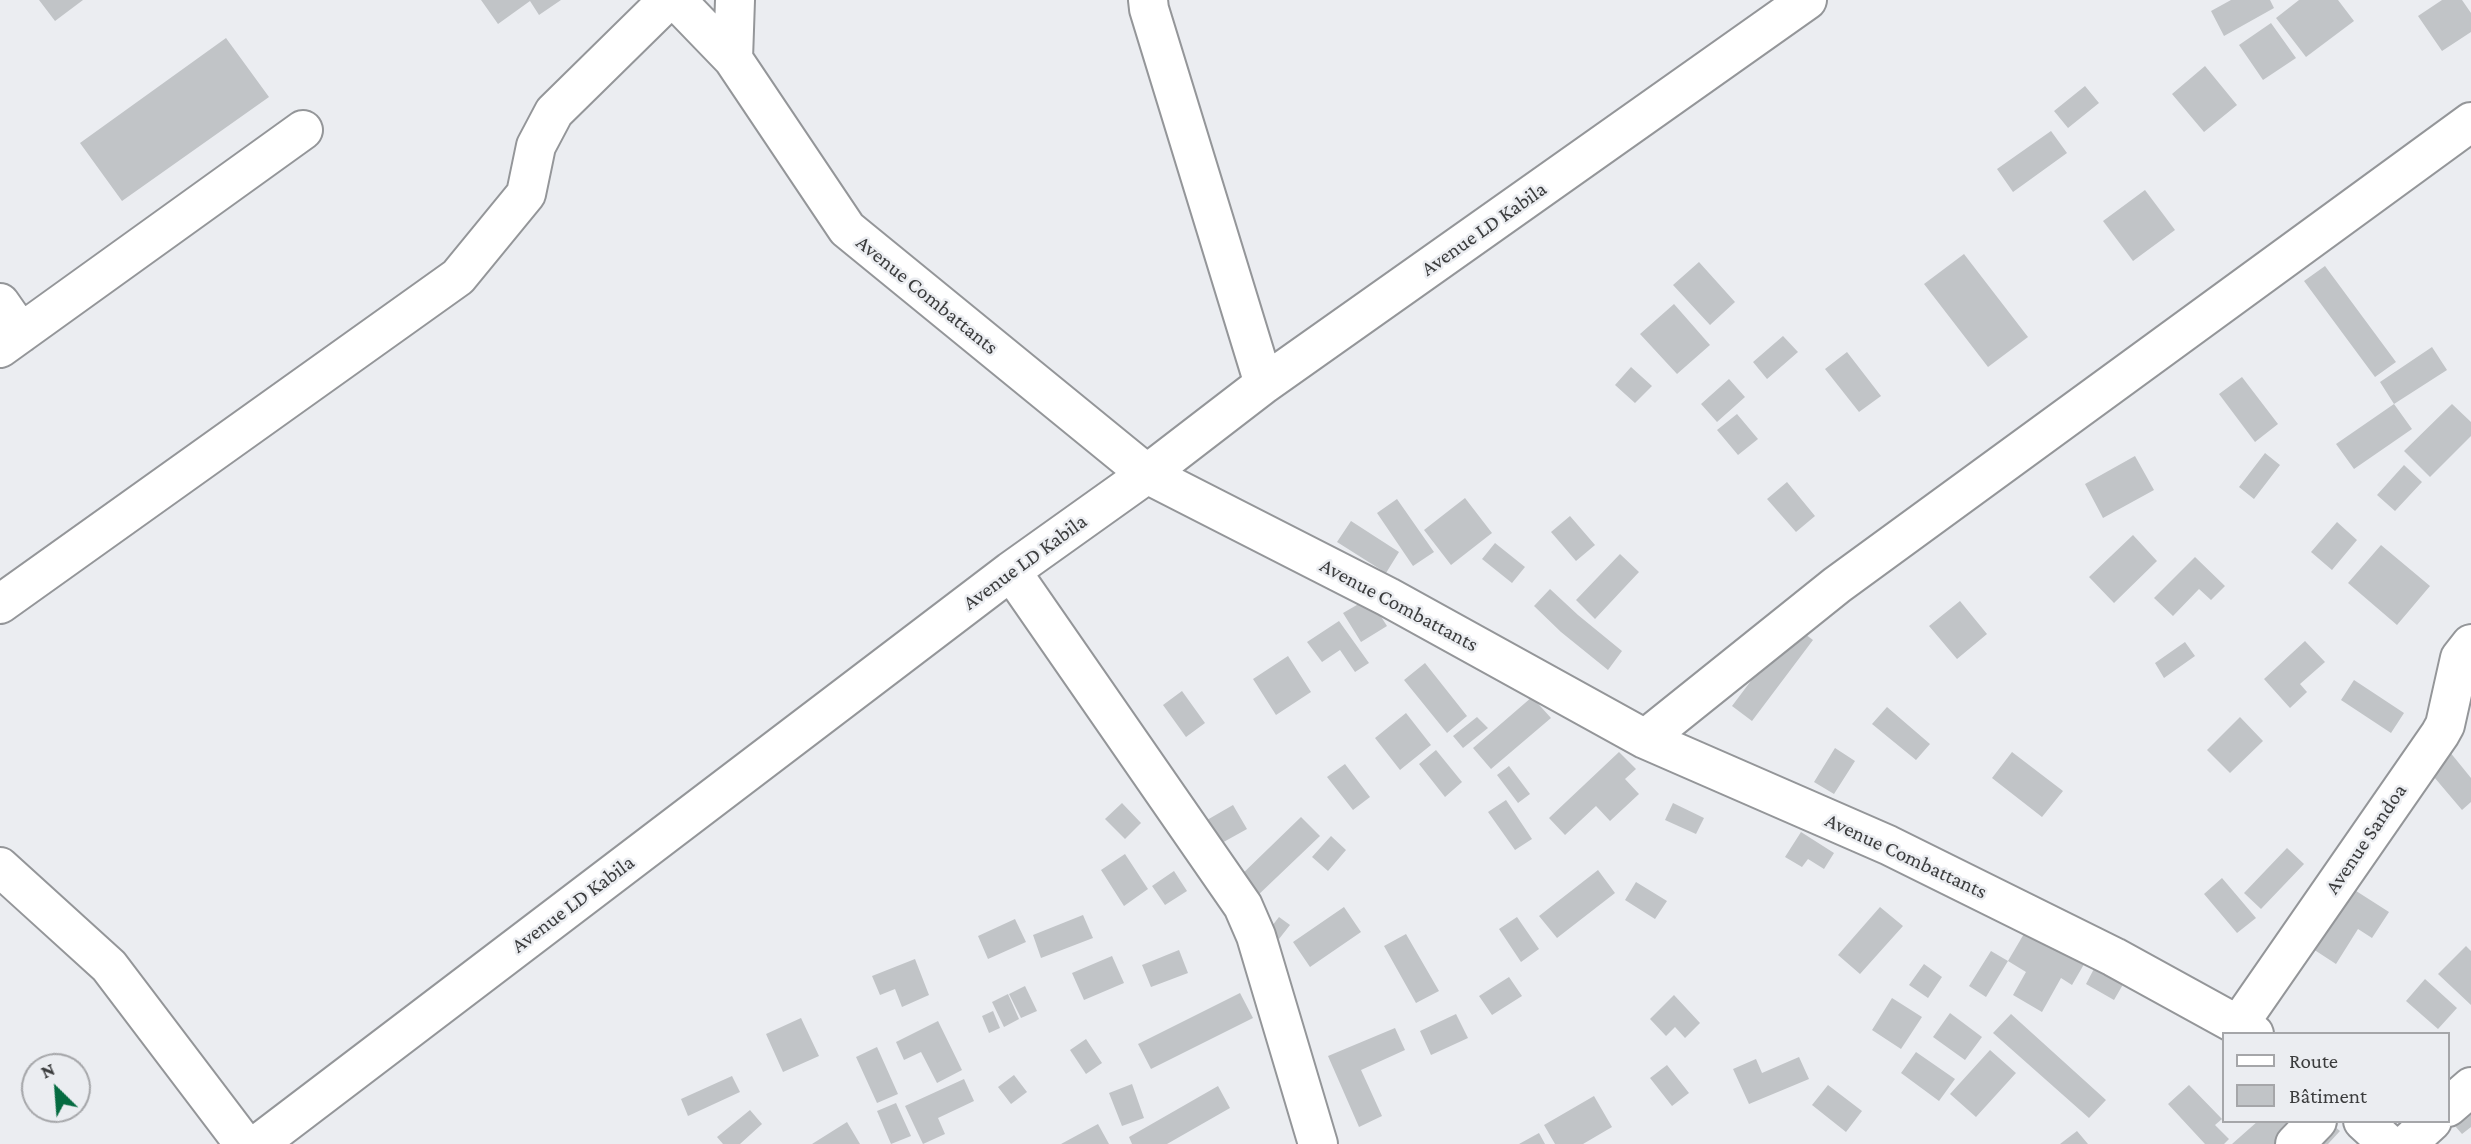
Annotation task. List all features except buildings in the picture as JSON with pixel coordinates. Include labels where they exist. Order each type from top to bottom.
[{"type":"street","points":[[0,604],[458,277],[527,194],[536,146],[554,113],[668,0]]},
{"type":"street","name":"Avenue Combattants","points":[[676,0],[733,59],[847,229],[1147,474],[1388,597],[1645,739],[1888,845],[2114,957],[2247,1029]]},
{"type":"street","points":[[733,59],[735,0]]},
{"type":"street","name":"Avenue LD Kabila","points":[[258,1144],[1011,571],[1147,474],[1264,384],[1807,0]]},
{"type":"street","points":[[1146,3],[1264,384]]},
{"type":"street","points":[[1645,739],[1837,585],[2471,122]]},
{"type":"street","points":[[7,328],[303,130]]},
{"type":"street","points":[[1011,571],[1243,906],[1256,936],[1318,1144]]},
{"type":"street","name":"Avenue Sandoa","points":[[2247,1029],[2440,734],[2445,725],[2460,658],[2471,644]]},
{"type":"street","points":[[0,867],[108,966],[244,1144]]},
{"type":"street","points":[[2450,1105],[2471,1087]]},
{"type":"street","points":[[2295,1144],[2315,1123]]},
{"type":"street","points":[[2365,1123],[2388,1144]]},
{"type":"street","points":[[2407,1144],[2430,1123]]}]
